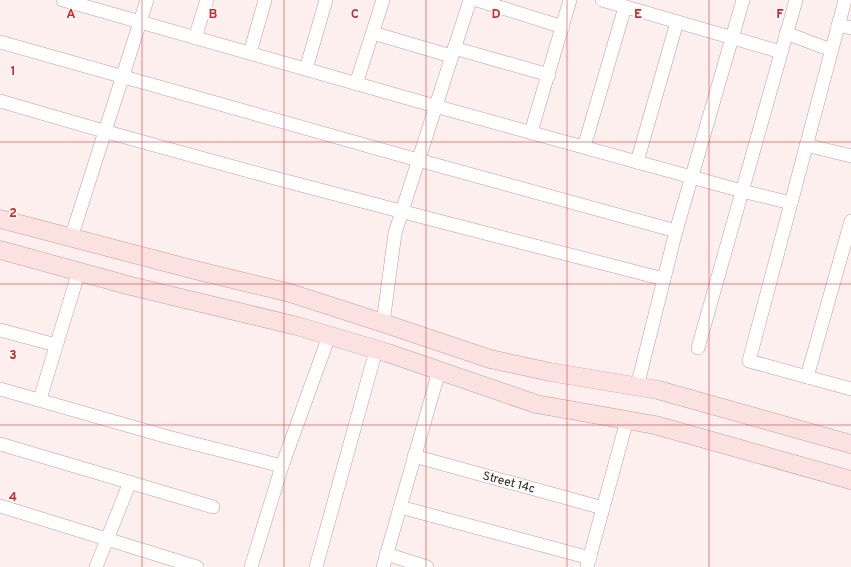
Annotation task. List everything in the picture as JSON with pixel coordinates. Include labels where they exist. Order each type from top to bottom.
[{"type":"main road","points":[[0,219],[290,293],[490,359],[550,372],[658,390],[851,444]]},
{"type":"main road","points":[[0,250],[138,288],[297,326],[376,350],[536,404],[655,425],[851,480]]},
{"type":"street","points":[[70,238],[147,0]]},
{"type":"street","points":[[195,38],[206,0]]},
{"type":"street","points":[[250,53],[265,0]]},
{"type":"street","points":[[306,69],[326,0]]},
{"type":"street","points":[[356,84],[383,0]]},
{"type":"street","points":[[383,323],[395,232],[470,0]]},
{"type":"street","points":[[477,0],[563,27]]},
{"type":"street","points":[[531,132],[570,0]]},
{"type":"street","points":[[602,0],[781,52]]},
{"type":"street","points":[[637,387],[676,231],[743,0]]},
{"type":"street","points":[[698,348],[796,0]]},
{"type":"street","points":[[845,0],[750,361],[851,389]]},
{"type":"street","points":[[70,1],[356,84],[742,191],[791,203]]},
{"type":"street","points":[[584,147],[625,7]]},
{"type":"street","points":[[636,162],[677,22]]},
{"type":"street","points":[[838,25],[851,28]]},
{"type":"street","points":[[373,33],[549,75]]},
{"type":"street","points":[[786,33],[831,50]]},
{"type":"street","points":[[0,42],[676,231]]},
{"type":"street","points":[[0,101],[104,132],[401,212],[664,279]]},
{"type":"street","points":[[806,145],[851,156]]},
{"type":"street","points":[[807,376],[851,221]]},
{"type":"street","points":[[40,400],[79,271]]},
{"type":"street","points":[[0,330],[56,345]]},
{"type":"street","points":[[251,567],[282,466],[329,336]]},
{"type":"street","points":[[316,567],[376,350]]},
{"type":"street","points":[[383,567],[438,371]]},
{"type":"street","points":[[0,389],[168,437],[282,466]]},
{"type":"street","points":[[400,507],[588,562],[627,420]]},
{"type":"street","points":[[0,444],[213,507]]},
{"type":"street","name":"Street 14c","points":[[414,456],[603,508]]},
{"type":"street","points":[[96,567],[130,482]]},
{"type":"street","points":[[0,506],[197,567]]},
{"type":"street","points":[[386,554],[427,567]]}]
